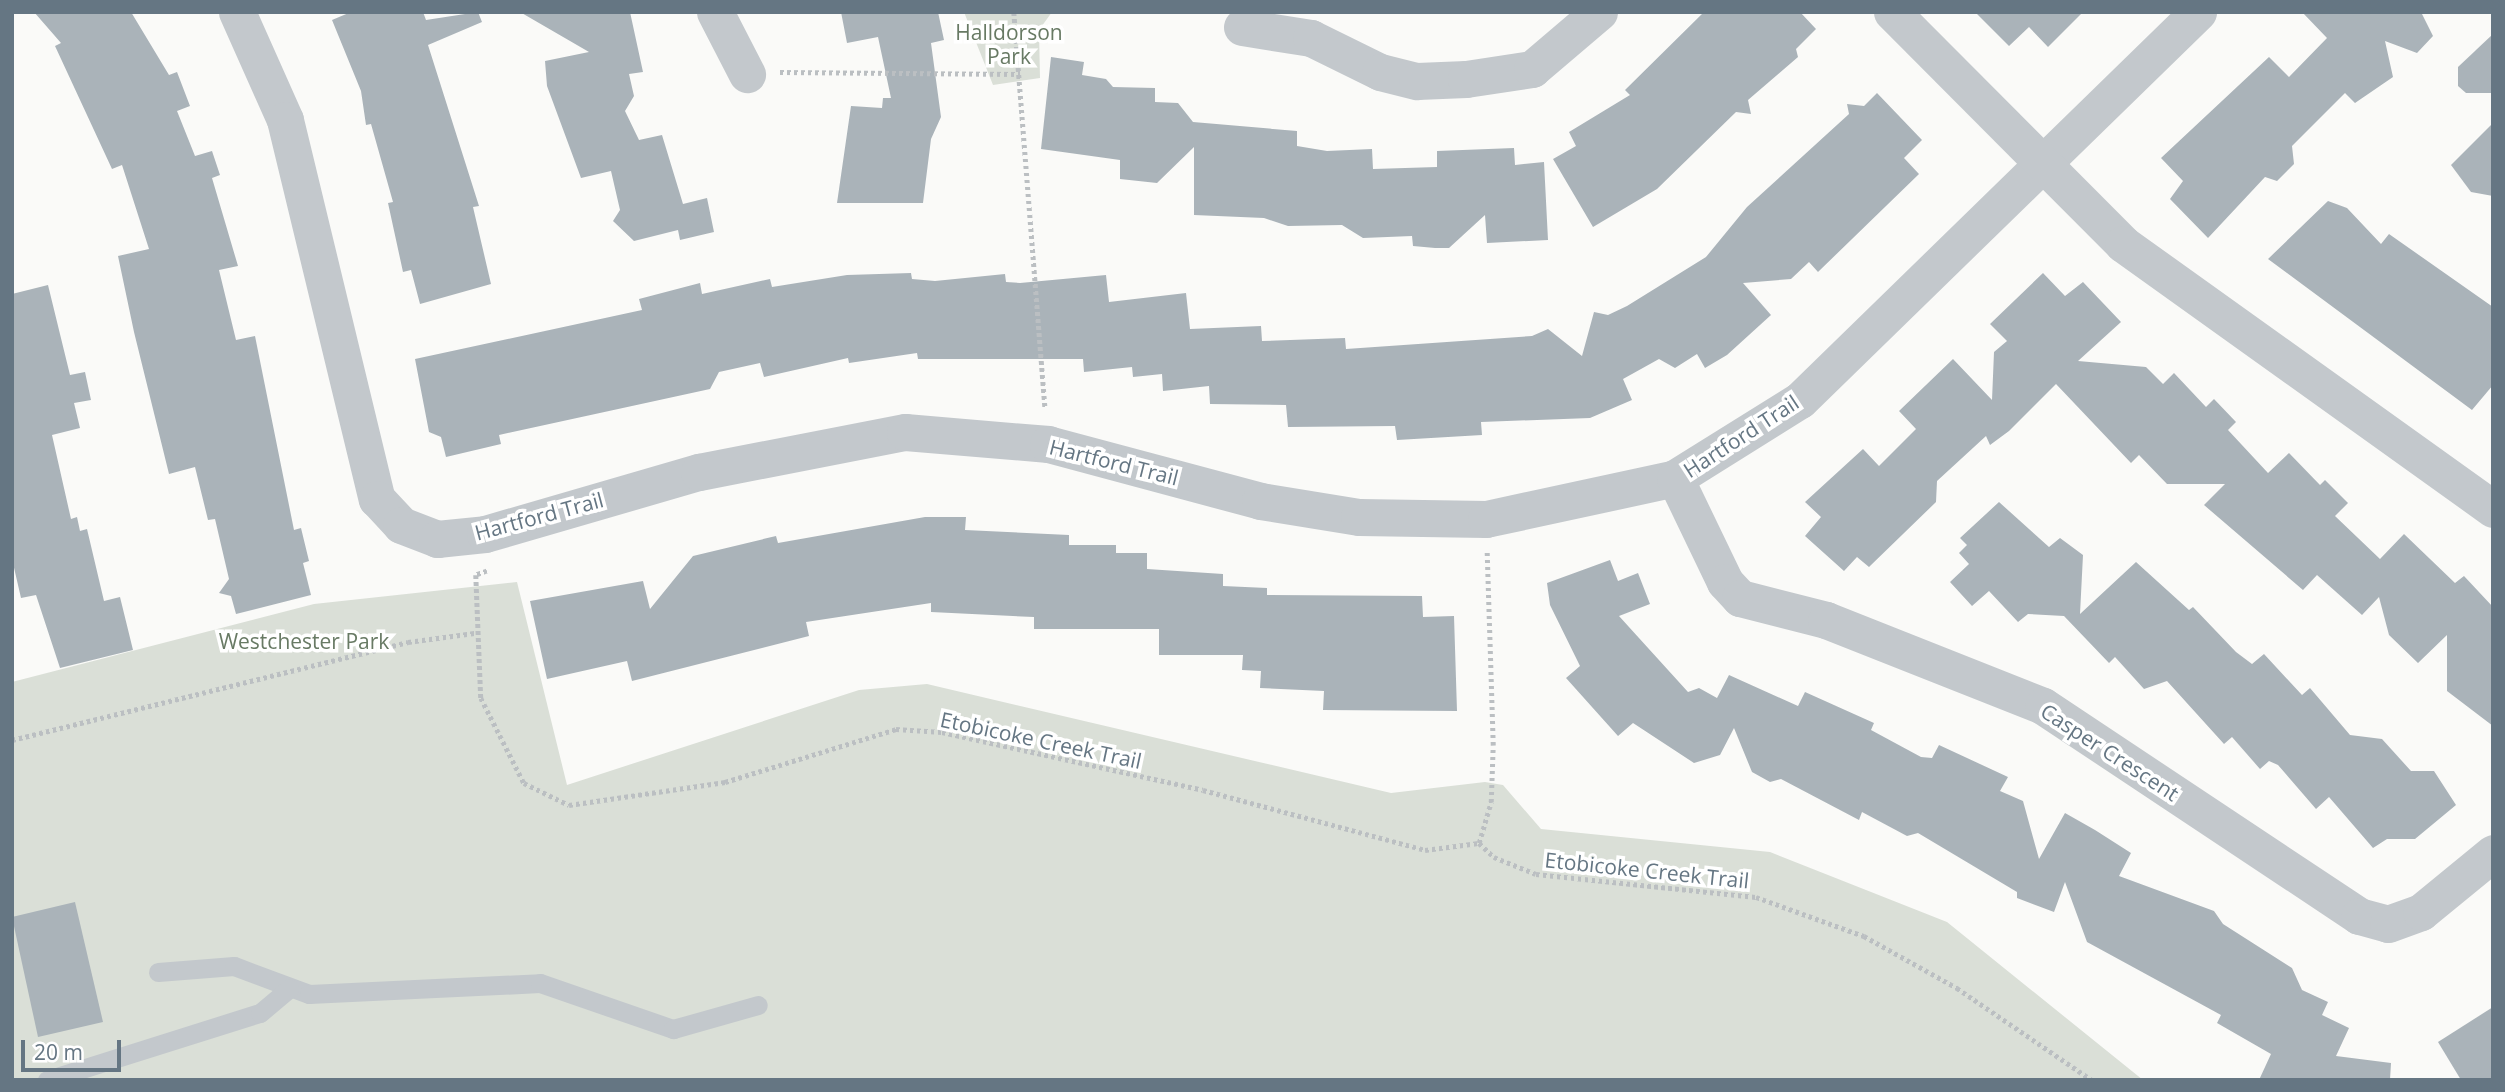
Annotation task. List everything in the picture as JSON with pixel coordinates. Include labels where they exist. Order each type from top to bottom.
[{"type":"street","name":"Hartford Trail","points":[[237,12],[285,120],[377,499],[416,533],[438,539],[485,534],[699,472],[845,439],[905,432],[1048,444],[1273,503],[1359,517],[1486,519],[1675,478],[1800,400],[2198,12]]},
{"type":"street","points":[[715,12],[747,74]]},
{"type":"street","points":[[1242,27],[1311,38],[1392,75],[1454,79],[1532,69],[1599,12]]},
{"type":"street","points":[[1892,12],[2040,164],[2189,297],[2493,509]]},
{"type":"street","name":"Casper Crescent","points":[[1675,478],[1725,582],[1740,598],[1826,620],[2043,706],[2342,909],[2388,924],[2421,912],[2493,853]]},
{"type":"lane","points":[[158,972],[234,965],[289,989],[377,994],[540,983],[673,1029],[758,1005]]},
{"type":"lane","points":[[47,1080],[260,1013],[289,989]]},
{"type":"path","points":[[1014,12],[1048,444]]},
{"type":"path","points":[[747,74],[1020,74]]},
{"type":"path","points":[[1479,843],[1491,802],[1493,745],[1486,519]]},
{"type":"path","name":"Etobicoke Creek Trail","points":[[485,534],[490,570],[476,575],[474,632],[481,698],[524,783],[569,805],[725,782],[896,729],[942,732],[1203,790],[1425,850],[1479,843],[1494,857],[1536,874],[1756,897],[1864,936],[1958,988],[2092,1080]]},
{"type":"path","points":[[12,740],[408,642],[474,632]]},
{"type":"green space","name":"Halldorson Park","points":[[964,12],[1052,12],[1039,30],[1040,78],[993,85]]},
{"type":"green space","name":"Westchester Park","points":[[517,582],[567,785],[859,690],[927,684],[1391,793],[1485,782],[1503,785],[1541,829],[1770,852],[1947,922],[2143,1080],[12,1080],[12,682],[314,604]]},
{"type":"building","points":[[34,12],[131,12],[169,75],[177,72],[190,106],[177,111],[195,156],[212,151],[220,175],[212,178],[238,266],[219,270],[236,340],[255,336],[294,530],[301,528],[309,561],[303,563],[311,595],[236,614],[231,596],[219,593],[229,579],[215,519],[208,520],[195,467],[169,474],[118,256],[149,249],[122,165],[112,169],[55,46],[61,43]]},
{"type":"building","points":[[351,12],[423,12],[426,20],[478,12],[482,22],[428,45],[479,206],[473,207],[491,284],[420,304],[411,270],[403,272],[388,203],[393,202],[371,124],[366,125],[361,91],[332,20]]},
{"type":"building","points":[[520,12],[630,12],[643,72],[629,74],[634,96],[625,111],[639,140],[662,135],[683,204],[707,198],[714,232],[680,240],[678,230],[634,241],[613,221],[620,210],[611,171],[581,178],[547,86],[545,61],[589,52]]},
{"type":"building","points":[[841,12],[938,12],[944,40],[931,43],[941,117],[931,139],[923,203],[837,203],[851,106],[882,108],[883,98],[891,98],[878,37],[847,43]]},
{"type":"building","points":[[1704,12],[1800,12],[1816,29],[1796,49],[1798,57],[1748,100],[1751,114],[1736,112],[1657,189],[1593,227],[1553,159],[1576,146],[1569,132],[1630,95],[1625,90]]},
{"type":"building","points":[[1975,12],[2083,12],[2048,47],[2029,27],[2009,46]]},
{"type":"building","points":[[2302,12],[2421,12],[2433,36],[2417,53],[2385,41],[2393,77],[2355,103],[2345,93],[2292,146],[2294,164],[2277,181],[2265,177],[2208,238],[2170,199],[2183,181],[2161,158],[2269,57],[2289,77],[2327,38]]},
{"type":"building","points":[[2493,34],[2493,93],[2466,93],[2458,86],[2458,67]]},
{"type":"building","points":[[1051,57],[1084,62],[1082,75],[1106,79],[1113,87],[1155,88],[1155,102],[1178,103],[1193,122],[1297,131],[1297,146],[1327,151],[1372,149],[1373,169],[1437,167],[1437,151],[1514,148],[1515,165],[1544,162],[1548,240],[1487,243],[1485,215],[1449,248],[1435,248],[1413,246],[1412,236],[1363,238],[1342,225],[1288,226],[1264,218],[1194,215],[1194,147],[1157,183],[1120,179],[1120,160],[1041,149]]},
{"type":"building","points":[[1877,93],[1922,140],[1904,158],[1919,174],[1818,272],[1809,262],[1791,279],[1743,283],[1771,315],[1727,355],[1705,368],[1697,354],[1675,368],[1659,359],[1623,379],[1632,400],[1590,418],[1481,422],[1482,435],[1397,440],[1395,426],[1288,427],[1286,405],[1210,404],[1209,386],[1163,391],[1162,374],[1133,377],[1132,367],[1084,372],[1083,359],[918,359],[917,353],[849,363],[848,358],[764,377],[760,363],[719,372],[710,389],[499,435],[501,444],[446,457],[441,437],[429,432],[415,359],[642,310],[639,299],[700,283],[702,294],[770,279],[772,287],[847,275],[911,273],[912,279],[935,281],[1005,274],[1006,282],[1020,283],[1106,275],[1109,302],[1186,293],[1190,329],[1261,326],[1262,341],[1345,338],[1346,349],[1532,336],[1548,329],[1582,356],[1594,312],[1608,315],[1627,306],[1706,257],[1747,207],[1849,114],[1847,104],[1864,106]]},
{"type":"building","points":[[2493,123],[2493,196],[2471,192],[2451,165]]},
{"type":"building","points":[[2328,201],[2347,208],[2381,244],[2389,234],[2493,307],[2493,385],[2472,410],[2268,259]]},
{"type":"building","points":[[2043,273],[2065,296],[2083,282],[2121,322],[2078,361],[2146,367],[2163,384],[2174,373],[2206,407],[2214,399],[2236,422],[2228,430],[2268,473],[2289,453],[2320,485],[2325,480],[2348,503],[2335,516],[2380,559],[2404,534],[2455,583],[2464,576],[2493,607],[2493,726],[2447,691],[2447,635],[2418,663],[2389,635],[2379,597],[2362,615],[2317,575],[2303,590],[2204,505],[2225,484],[2167,484],[2139,455],[2131,463],[2056,384],[2009,431],[1990,445],[1986,436],[1937,481],[1936,502],[1869,567],[1857,557],[1844,571],[1805,536],[1821,517],[1805,502],[1863,449],[1879,466],[1916,429],[1899,411],[1953,359],[1992,400],[1994,352],[2007,341],[1990,324]]},
{"type":"building","points":[[48,285],[70,375],[85,372],[91,400],[74,403],[80,428],[52,435],[71,519],[77,517],[80,531],[87,529],[104,601],[120,597],[133,650],[60,668],[36,595],[21,598],[12,559],[12,294]]},
{"type":"building","points":[[1999,502],[2049,547],[2060,538],[2083,555],[2080,614],[2136,562],[2189,610],[2193,607],[2236,652],[2252,664],[2264,654],[2302,695],[2310,688],[2350,735],[2382,739],[2411,771],[2434,771],[2456,805],[2415,839],[2387,839],[2373,848],[2329,797],[2316,809],[2278,765],[2269,761],[2260,769],[2232,737],[2224,744],[2167,681],[2144,689],[2115,657],[2109,663],[2064,616],[2028,614],[2018,622],[1989,591],[1972,606],[1950,582],[1969,564],[1959,553],[1967,545],[1960,538]]},
{"type":"building","points":[[925,517],[966,517],[965,530],[1069,535],[1069,545],[1116,545],[1116,553],[1147,553],[1147,569],[1223,574],[1223,586],[1267,588],[1267,595],[1422,596],[1423,617],[1454,616],[1457,711],[1323,710],[1324,691],[1260,688],[1261,671],[1242,670],[1243,655],[1159,655],[1159,629],[1034,629],[1034,617],[931,612],[931,603],[806,622],[809,636],[632,681],[627,661],[547,679],[530,601],[643,581],[650,609],[693,556],[776,536],[778,543]]},
{"type":"building","points":[[1610,560],[1618,581],[1638,573],[1650,604],[1619,616],[1688,692],[1699,688],[1717,698],[1729,675],[1798,706],[1805,692],[1874,723],[1871,730],[1921,757],[1932,758],[1939,745],[2008,777],[2000,791],[2023,801],[2039,859],[2065,813],[2095,830],[2131,853],[2119,876],[2214,911],[2223,924],[2292,968],[2302,990],[2328,1002],[2322,1015],[2349,1028],[2336,1056],[2391,1063],[2390,1080],[2259,1080],[2271,1054],[2217,1023],[2221,1015],[2087,942],[2065,882],[2054,912],[2017,898],[2017,892],[1918,833],[1907,836],[1862,812],[1859,820],[1781,779],[1770,782],[1752,772],[1734,728],[1720,755],[1694,763],[1633,723],[1618,736],[1566,678],[1580,666],[1550,605],[1547,583]]},
{"type":"building","points":[[75,902],[103,1022],[38,1037],[12,917]]},
{"type":"building","points":[[2493,1007],[2493,1080],[2461,1080],[2438,1042]]}]
